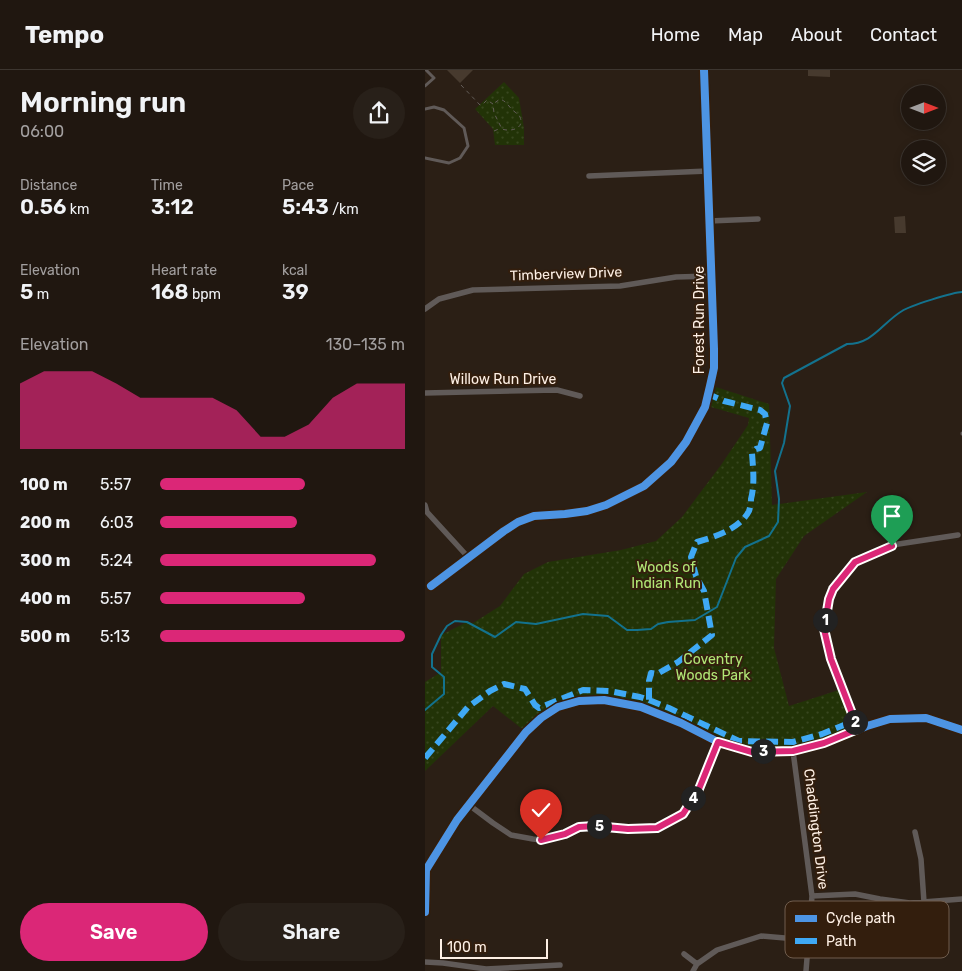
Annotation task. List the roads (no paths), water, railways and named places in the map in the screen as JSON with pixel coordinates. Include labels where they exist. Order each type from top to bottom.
[{"type":"street","name":"Forest Run Drive","points":[[431,586],[518,522],[534,516],[587,511],[606,506],[644,486],[671,462],[686,442],[705,407],[713,368],[714,349],[704,70]]},
{"type":"street","points":[[589,176],[708,172]]},
{"type":"street","points":[[709,221],[758,219]]},
{"type":"street","name":"Timberview Drive","points":[[425,309],[439,299],[473,290],[620,286],[676,277],[712,276]]},
{"type":"street","name":"Willow Run Drive","points":[[425,393],[557,390],[580,396]]},
{"type":"street","points":[[425,506],[427,512],[468,557]]},
{"type":"street","points":[[858,729],[831,659],[824,629],[829,599],[833,589],[855,562],[892,546],[958,535]]},
{"type":"street","points":[[426,870],[457,820],[527,732],[541,718],[558,707],[579,701],[604,700],[641,707],[681,723],[718,742],[752,752],[793,751],[824,743],[858,729],[890,719],[926,718],[962,730]]},
{"type":"street","points":[[469,804],[511,835],[533,840],[565,834],[579,827],[657,828],[683,814],[699,789],[718,742]]},
{"type":"street","name":"Chaddington Drive","points":[[793,751],[812,901]]},
{"type":"street","points":[[915,832],[921,859],[925,901]]},
{"type":"street","points":[[812,896],[855,894],[894,901]]},
{"type":"street","points":[[937,901],[962,899]]},
{"type":"street","points":[[693,971],[697,964],[717,950],[761,936],[785,938]]},
{"type":"street","points":[[684,954],[697,964]]},
{"type":"street","name":"Chaddington Drive","points":[[806,971],[807,958]]},
{"type":"street","points":[[425,962],[486,968],[560,965]]},
{"type":"lane","points":[[425,86],[433,78],[426,70]]},
{"type":"lane","points":[[425,109],[433,107],[444,110],[464,128],[467,146],[460,158],[449,163],[425,158]]},
{"type":"waterway","points":[[425,710],[444,694],[444,677],[432,667],[432,654],[447,626],[455,621],[467,622],[495,637],[516,622],[536,624],[583,614],[608,616],[627,630],[637,630],[651,629],[658,624],[668,622],[695,620],[717,607],[736,558],[745,547],[769,536],[778,522],[779,499],[775,471],[784,443],[790,406],[782,383],[784,378],[847,344],[864,341],[906,309],[962,292]]},
{"type":"park label","name":"Woods of Indian Run","points":[[666,576]]},
{"type":"park label","name":"Coventry Woods Park","points":[[713,668]]}]
